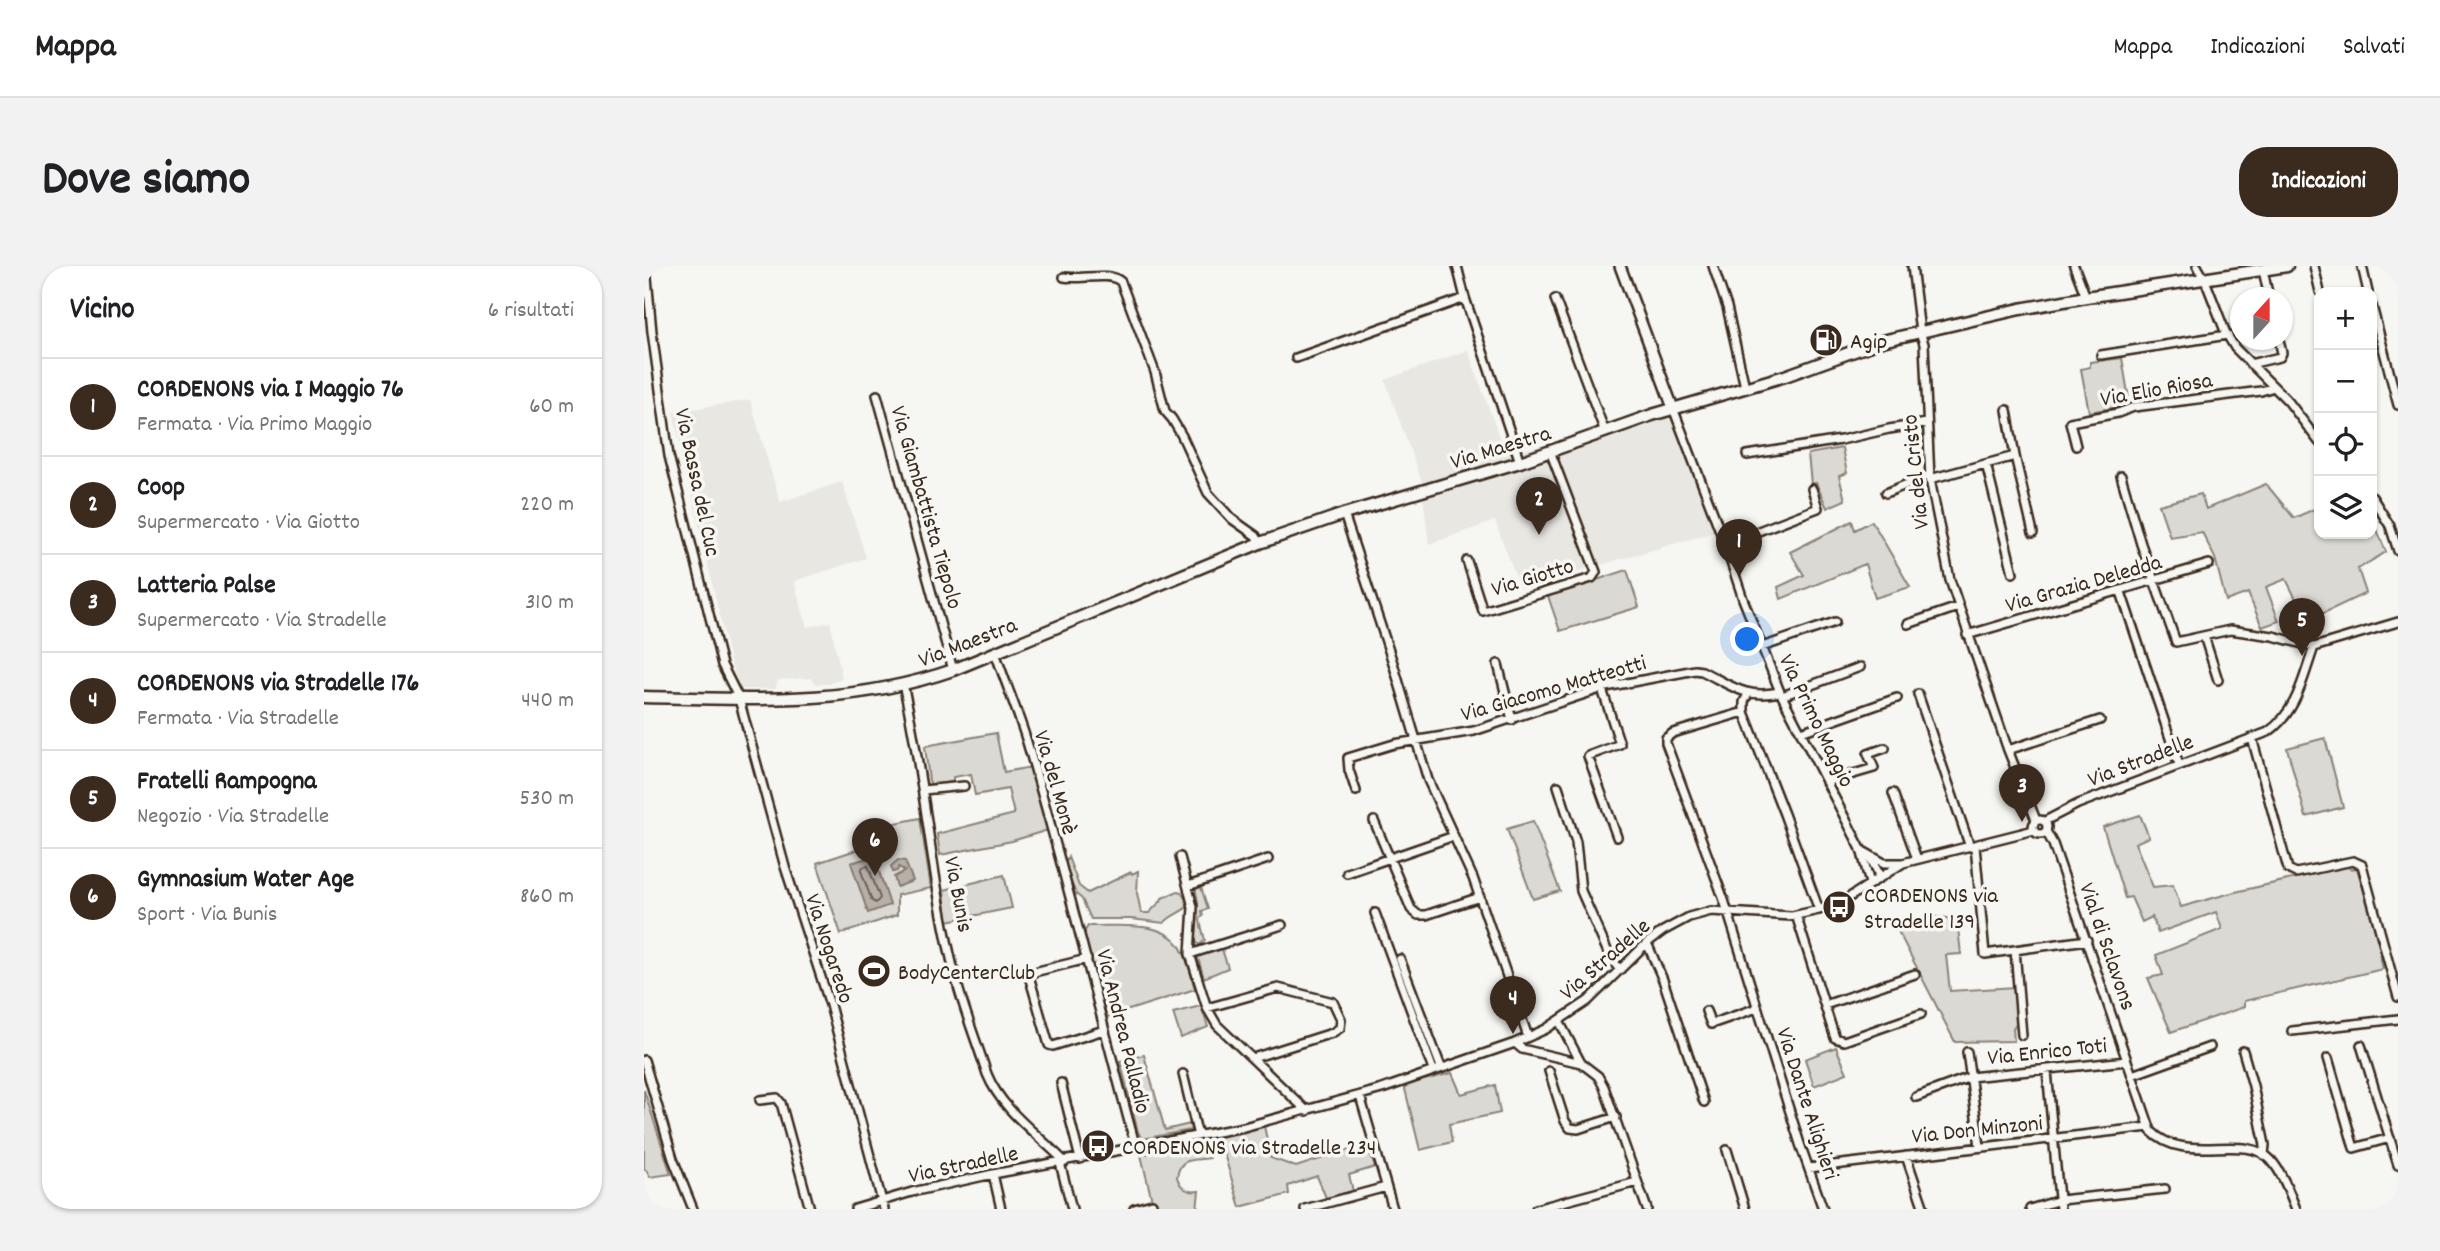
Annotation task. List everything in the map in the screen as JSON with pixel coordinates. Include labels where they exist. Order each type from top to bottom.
[{"type":"main road","name":"Via Maestra","points":[[644,698],[828,698],[903,684],[953,670],[1260,543],[1344,514],[1520,462],[1673,408],[1785,376],[1881,341],[2085,297],[2287,266]]},
{"type":"street","name":"Via Bassa del Cuc","points":[[646,266],[669,456],[722,665],[739,699]]},
{"type":"street","points":[[1457,266],[1465,298],[1520,462]]},
{"type":"street","points":[[1620,266],[1673,408]]},
{"type":"street","points":[[1713,266],[1727,307],[1745,387]]},
{"type":"street","name":"Via del Cristo","points":[[1912,266],[1920,332],[1924,344],[1930,477],[1947,569],[1967,635],[2008,750],[2030,809],[2040,821]]},
{"type":"street","points":[[2074,266],[2085,297]]},
{"type":"street","points":[[2196,266],[2205,280],[2235,348],[2288,401],[2314,435]]},
{"type":"street","points":[[2314,266],[2319,287]]},
{"type":"street","points":[[2362,266],[2367,287]]},
{"type":"street","points":[[2265,268],[2268,287]]},
{"type":"street","points":[[1065,277],[1091,278],[1109,275],[1121,282],[1155,372],[1165,411],[1182,436],[1208,493],[1232,519],[1256,536],[1260,543]]},
{"type":"street","points":[[1296,358],[1465,298]]},
{"type":"street","points":[[1555,299],[1605,432]]},
{"type":"street","points":[[2377,325],[2398,405]]},
{"type":"street","points":[[2101,355],[2227,335]]},
{"type":"street","points":[[2250,364],[2282,356],[2281,350]]},
{"type":"street","name":"Via Elio Riosa","points":[[2076,446],[2070,422],[2118,413],[2134,407],[2261,391],[2274,387]]},
{"type":"street","name":"Via Giambattista Tiepolo","points":[[877,396],[953,670]]},
{"type":"street","name":"Via Primo Maggio","points":[[1673,408],[1781,694],[1861,849],[1870,884]]},
{"type":"street","points":[[2007,410],[2033,533]]},
{"type":"street","points":[[1747,455],[1927,423]]},
{"type":"street","name":"Via Giotto","points":[[1467,561],[1483,611],[1592,578],[1596,572],[1550,451]]},
{"type":"street","points":[[1886,493],[1930,477],[2015,456]]},
{"type":"street","points":[[1986,464],[2013,573]]},
{"type":"street","points":[[2120,477],[2176,642],[2230,630],[2243,630],[2314,647],[2398,622]]},
{"type":"street","points":[[1726,544],[1818,508],[1812,489]]},
{"type":"street","points":[[2377,505],[2390,526],[2398,551]]},
{"type":"street","points":[[1344,514],[1428,780],[1479,897],[1528,1037]]},
{"type":"street","name":"Via Grazia Deledda","points":[[1967,635],[2209,564]]},
{"type":"street","points":[[2121,592],[2179,765]]},
{"type":"street","points":[[1908,624],[1958,607]]},
{"type":"street","points":[[1762,647],[1835,622]]},
{"type":"street","points":[[2204,636],[2218,680]]},
{"type":"street","name":"Via Stradelle","points":[[2040,821],[2268,732],[2283,722],[2297,699],[2314,647]]},
{"type":"street","name":"Via del Monè","points":[[995,652],[1026,740],[1079,924]]},
{"type":"street","points":[[1498,664],[1512,720]]},
{"type":"street","points":[[1819,910],[1744,712],[1744,702],[1748,694],[1781,694],[1860,667]]},
{"type":"street","name":"Via Giacomo Matteotti","points":[[1356,791],[1348,758],[1415,739],[1449,737],[1512,720],[1602,689],[1695,670],[1748,694]]},
{"type":"street","name":"Via Bunis","points":[[903,684],[914,733],[938,890],[957,983],[993,1087],[1014,1115],[1062,1162]]},
{"type":"street","points":[[1602,689],[1620,744],[1588,756],[1617,837]]},
{"type":"street","points":[[1918,694],[1972,846],[1985,954],[2087,940]]},
{"type":"street","points":[[1801,732],[1897,698]]},
{"type":"street","name":"Via Nogaredo","points":[[739,699],[785,867],[830,1005],[883,1205]]},
{"type":"street","name":"Via Dante Alighieri","points":[[1744,712],[1673,733],[1666,738],[1727,911],[1823,1209]]},
{"type":"street","points":[[2008,750],[2101,720]]},
{"type":"street","points":[[2252,738],[2288,869],[2296,873],[2353,861],[2362,864],[2395,972],[2398,997]]},
{"type":"street","points":[[1826,782],[1874,768],[1868,754],[1885,748]]},
{"type":"street","points":[[923,790],[964,786]]},
{"type":"street","points":[[1558,786],[1576,842],[1581,891],[1610,957],[1620,970]]},
{"type":"street","points":[[1893,793],[1917,859]]},
{"type":"street","points":[[1374,821],[1411,909],[1418,915],[1426,915],[1479,897]]},
{"type":"street","points":[[2034,830],[2033,826],[2040,821],[2047,825],[2046,831]]},
{"type":"street","name":"Via Stradelle","points":[[855,1209],[883,1205],[993,1174],[1198,1136],[1360,1096],[1516,1043],[1559,1021],[1588,1001],[1647,943],[1663,931],[1689,918],[1711,911],[1796,915],[1819,910],[1845,900],[1903,863],[2034,830],[2040,834],[2046,831]]},
{"type":"street","name":"Vial di Sclavons","points":[[2046,831],[2087,940],[2149,1127]]},
{"type":"street","points":[[1347,873],[1454,836]]},
{"type":"street","name":"Via Primo Maggio","points":[[1861,849],[1884,863],[1903,863]]},
{"type":"street","points":[[1869,855],[1878,872],[1878,878]]},
{"type":"street","points":[[1180,857],[1193,907],[1190,954],[1207,1008],[1217,1025],[1307,1111]]},
{"type":"street","points":[[1188,886],[1268,859]]},
{"type":"street","points":[[1375,913],[1437,1068]]},
{"type":"street","points":[[1796,915],[1835,1038],[1844,1041],[1921,1014]]},
{"type":"street","name":"Via Andrea Palladio","points":[[1079,924],[1136,1148]]},
{"type":"street","points":[[1190,954],[1282,925]]},
{"type":"street","points":[[1647,943],[1663,980],[1704,1102]]},
{"type":"street","points":[[2015,950],[2022,1035]]},
{"type":"street","points":[[1087,959],[1030,973],[1029,976],[1049,1045],[1104,1030]]},
{"type":"street","points":[[1400,959],[1437,1068]]},
{"type":"street","points":[[1825,1005],[1915,974]]},
{"type":"street","points":[[1207,1008],[1278,988],[1333,1002],[1339,1010],[1340,1028],[1254,1058]]},
{"type":"street","name":"Via Dante Alighieri","points":[[1706,1011],[1711,1024],[1757,1008]]},
{"type":"street","points":[[2292,1031],[2398,1019]]},
{"type":"street","points":[[1559,1021],[1581,1063]]},
{"type":"street","points":[[1516,1043],[1522,1049],[1581,1063],[1598,1076],[1616,1117],[1647,1209]]},
{"type":"street","points":[[2361,1045],[2398,1165]]},
{"type":"street","points":[[2132,1075],[2210,1047]]},
{"type":"street","points":[[2243,1051],[2265,1145],[2264,1155]]},
{"type":"street","points":[[1967,1052],[1980,1146]]},
{"type":"street","points":[[2328,1058],[2354,1148],[2390,1138]]},
{"type":"street","points":[[644,1060],[673,1159],[692,1209]]},
{"type":"street","name":"Via Enrico Toti","points":[[1916,1097],[1970,1077],[2127,1061]]},
{"type":"street","points":[[1549,1071],[1565,1121],[1570,1128],[1578,1129],[1616,1117]]},
{"type":"street","points":[[2046,1071],[2060,1209]]},
{"type":"street","points":[[1183,1074],[1198,1136]]},
{"type":"street","points":[[1061,1083],[1080,1159]]},
{"type":"street","points":[[1360,1096],[1393,1209]]},
{"type":"street","points":[[760,1101],[777,1098],[781,1103],[810,1209]]},
{"type":"street","points":[[2149,1127],[2158,1138],[2175,1146],[2188,1149],[2247,1149],[2264,1155],[2270,1159],[2284,1181],[2296,1209]]},
{"type":"street","name":"Via Don Minzoni","points":[[1810,1168],[2149,1127]]},
{"type":"street","points":[[1727,1150],[1745,1209]]},
{"type":"street","points":[[1906,1156],[1924,1209]]},
{"type":"street","points":[[1062,1162],[1072,1209]]},
{"type":"street","points":[[993,1174],[1002,1209]]},
{"type":"street","points":[[1536,1209],[1637,1182]]},
{"type":"street","points":[[1305,1209],[1386,1187]]},
{"type":"street","points":[[2030,1209],[2060,1199],[2165,1189]]},
{"type":"street","points":[[1134,1209],[1152,1204]]},
{"type":"shaded area","points":[[1468,350],[1505,454],[1671,418],[1715,532],[1520,588],[1495,521],[1429,544],[1421,480],[1385,380]]},
{"type":"shaded area","points":[[2122,358],[2130,405],[2089,412],[2081,369],[2090,367],[2090,362]]},
{"type":"shaded area","points":[[750,400],[780,502],[842,482],[866,558],[794,581],[807,627],[830,622],[842,678],[829,684],[817,684],[810,678],[778,680],[775,689],[740,689],[730,661],[673,412]]},
{"type":"shaded area","points":[[1842,448],[1847,473],[1839,476],[1845,500],[1827,508],[1816,483],[1811,484],[1808,454]]},
{"type":"shaded area","points":[[2266,484],[2294,518],[2314,509],[2314,539],[2377,539],[2377,530],[2386,552],[2358,569],[2366,593],[2307,621],[2286,579],[2266,587],[2279,621],[2262,627],[2248,593],[2226,601],[2215,558],[2202,532],[2170,537],[2159,505],[2201,494],[2206,509]]},
{"type":"shaded area","points":[[1852,521],[1855,530],[1872,521],[1910,587],[1875,598],[1865,564],[1781,599],[1778,587],[1804,575],[1790,552]]},
{"type":"shaded area","points":[[1627,570],[1639,607],[1560,631],[1548,596]]},
{"type":"shaded area","points":[[996,733],[1004,772],[1032,767],[1048,830],[1012,841],[940,855],[937,834],[1014,814],[1008,789],[975,795],[971,774],[953,777],[953,782],[932,785],[929,781],[925,746]]},
{"type":"shaded area","points":[[2325,738],[2343,807],[2306,817],[2287,748]]},
{"type":"shaded area","points":[[2140,815],[2149,837],[2135,843],[2153,887],[2173,885],[2181,907],[2349,866],[2350,869],[2357,868],[2382,953],[2380,955],[2383,969],[2244,1001],[2244,1007],[2171,1032],[2148,978],[2163,975],[2156,955],[2222,929],[2216,912],[2158,933],[2152,917],[2142,922],[2131,897],[2125,898],[2103,827]]},
{"type":"shaded area","points":[[920,818],[931,888],[897,895],[897,915],[841,934],[817,863],[883,841],[881,826]]},
{"type":"shaded area","points":[[1533,821],[1560,891],[1533,899],[1507,829]]},
{"type":"shaded area","points":[[1068,857],[1079,886],[1088,893],[1138,871],[1137,893],[1141,913],[1149,913],[1162,898],[1178,891],[1189,905],[1164,923],[1131,919],[1091,919],[1066,871]]},
{"type":"shaded area","points":[[1004,875],[1012,908],[947,921],[944,890]]},
{"type":"shaded area","points":[[1200,884],[1208,909],[1202,911],[1203,916],[1199,918],[1205,940],[1200,945],[1194,941],[1198,902],[1195,887]]},
{"type":"shaded area","points":[[1927,916],[1957,919],[1961,954],[1946,955],[1950,991],[2016,987],[2019,1019],[2013,1028],[2014,1041],[1955,1042],[1898,931],[1901,926],[1905,927]]},
{"type":"shaded area","points":[[1088,926],[1141,927],[1166,934],[1176,941],[1183,952],[1195,989],[1107,1017],[1085,938]]},
{"type":"shaded area","points":[[1221,946],[1228,968],[1204,978],[1197,955]]},
{"type":"shaded area","points":[[1201,1006],[1208,1027],[1181,1038],[1173,1013]]},
{"type":"shaded area","points":[[1836,1047],[1847,1073],[1814,1086],[1805,1059]]},
{"type":"shaded area","points":[[1144,1055],[1165,1130],[1190,1124],[1191,1130],[1142,1139],[1120,1061]]},
{"type":"shaded area","points":[[1452,1073],[1461,1094],[1495,1085],[1500,1113],[1449,1124],[1452,1142],[1420,1150],[1404,1085]]},
{"type":"shaded area","points":[[644,1090],[671,1174],[650,1177],[644,1170]]},
{"type":"shaded area","points":[[1264,1126],[1271,1158],[1296,1167],[1366,1144],[1375,1167],[1349,1175],[1353,1191],[1326,1198],[1317,1176],[1288,1186],[1289,1194],[1240,1207],[1219,1137]]},
{"type":"shaded area","points":[[1196,1143],[1202,1146],[1209,1158],[1184,1163],[1177,1177],[1185,1189],[1199,1191],[1197,1209],[1154,1209],[1141,1155]]},
{"type":"water","points":[[874,856],[890,905],[868,913],[851,863]]},
{"type":"water","points":[[898,860],[905,861],[913,881],[897,887],[894,877],[905,871],[899,867],[893,872],[891,866]]},
{"type":"place","name":"Agip","points":[[1826,340]]},
{"type":"place","name":"Coop","points":[[1539,535]]},
{"type":"place","name":"CORDENONS via I Maggio 76","points":[[1739,577]]},
{"type":"place","name":"Fratelli Rampogna","points":[[2302,656]]},
{"type":"place","name":"Latteria Palse","points":[[2022,822]]},
{"type":"place","name":"Gymnasium Water Age","points":[[875,876]]},
{"type":"place","name":"CORDENONS via Stradelle 139","points":[[1839,907]]},
{"type":"place","name":"BodyCenterClub","points":[[874,971]]},
{"type":"place","name":"CORDENONS via Stradelle 176","points":[[1513,1034]]},
{"type":"place","name":"CORDENONS via Stradelle 234","points":[[1098,1146]]}]
